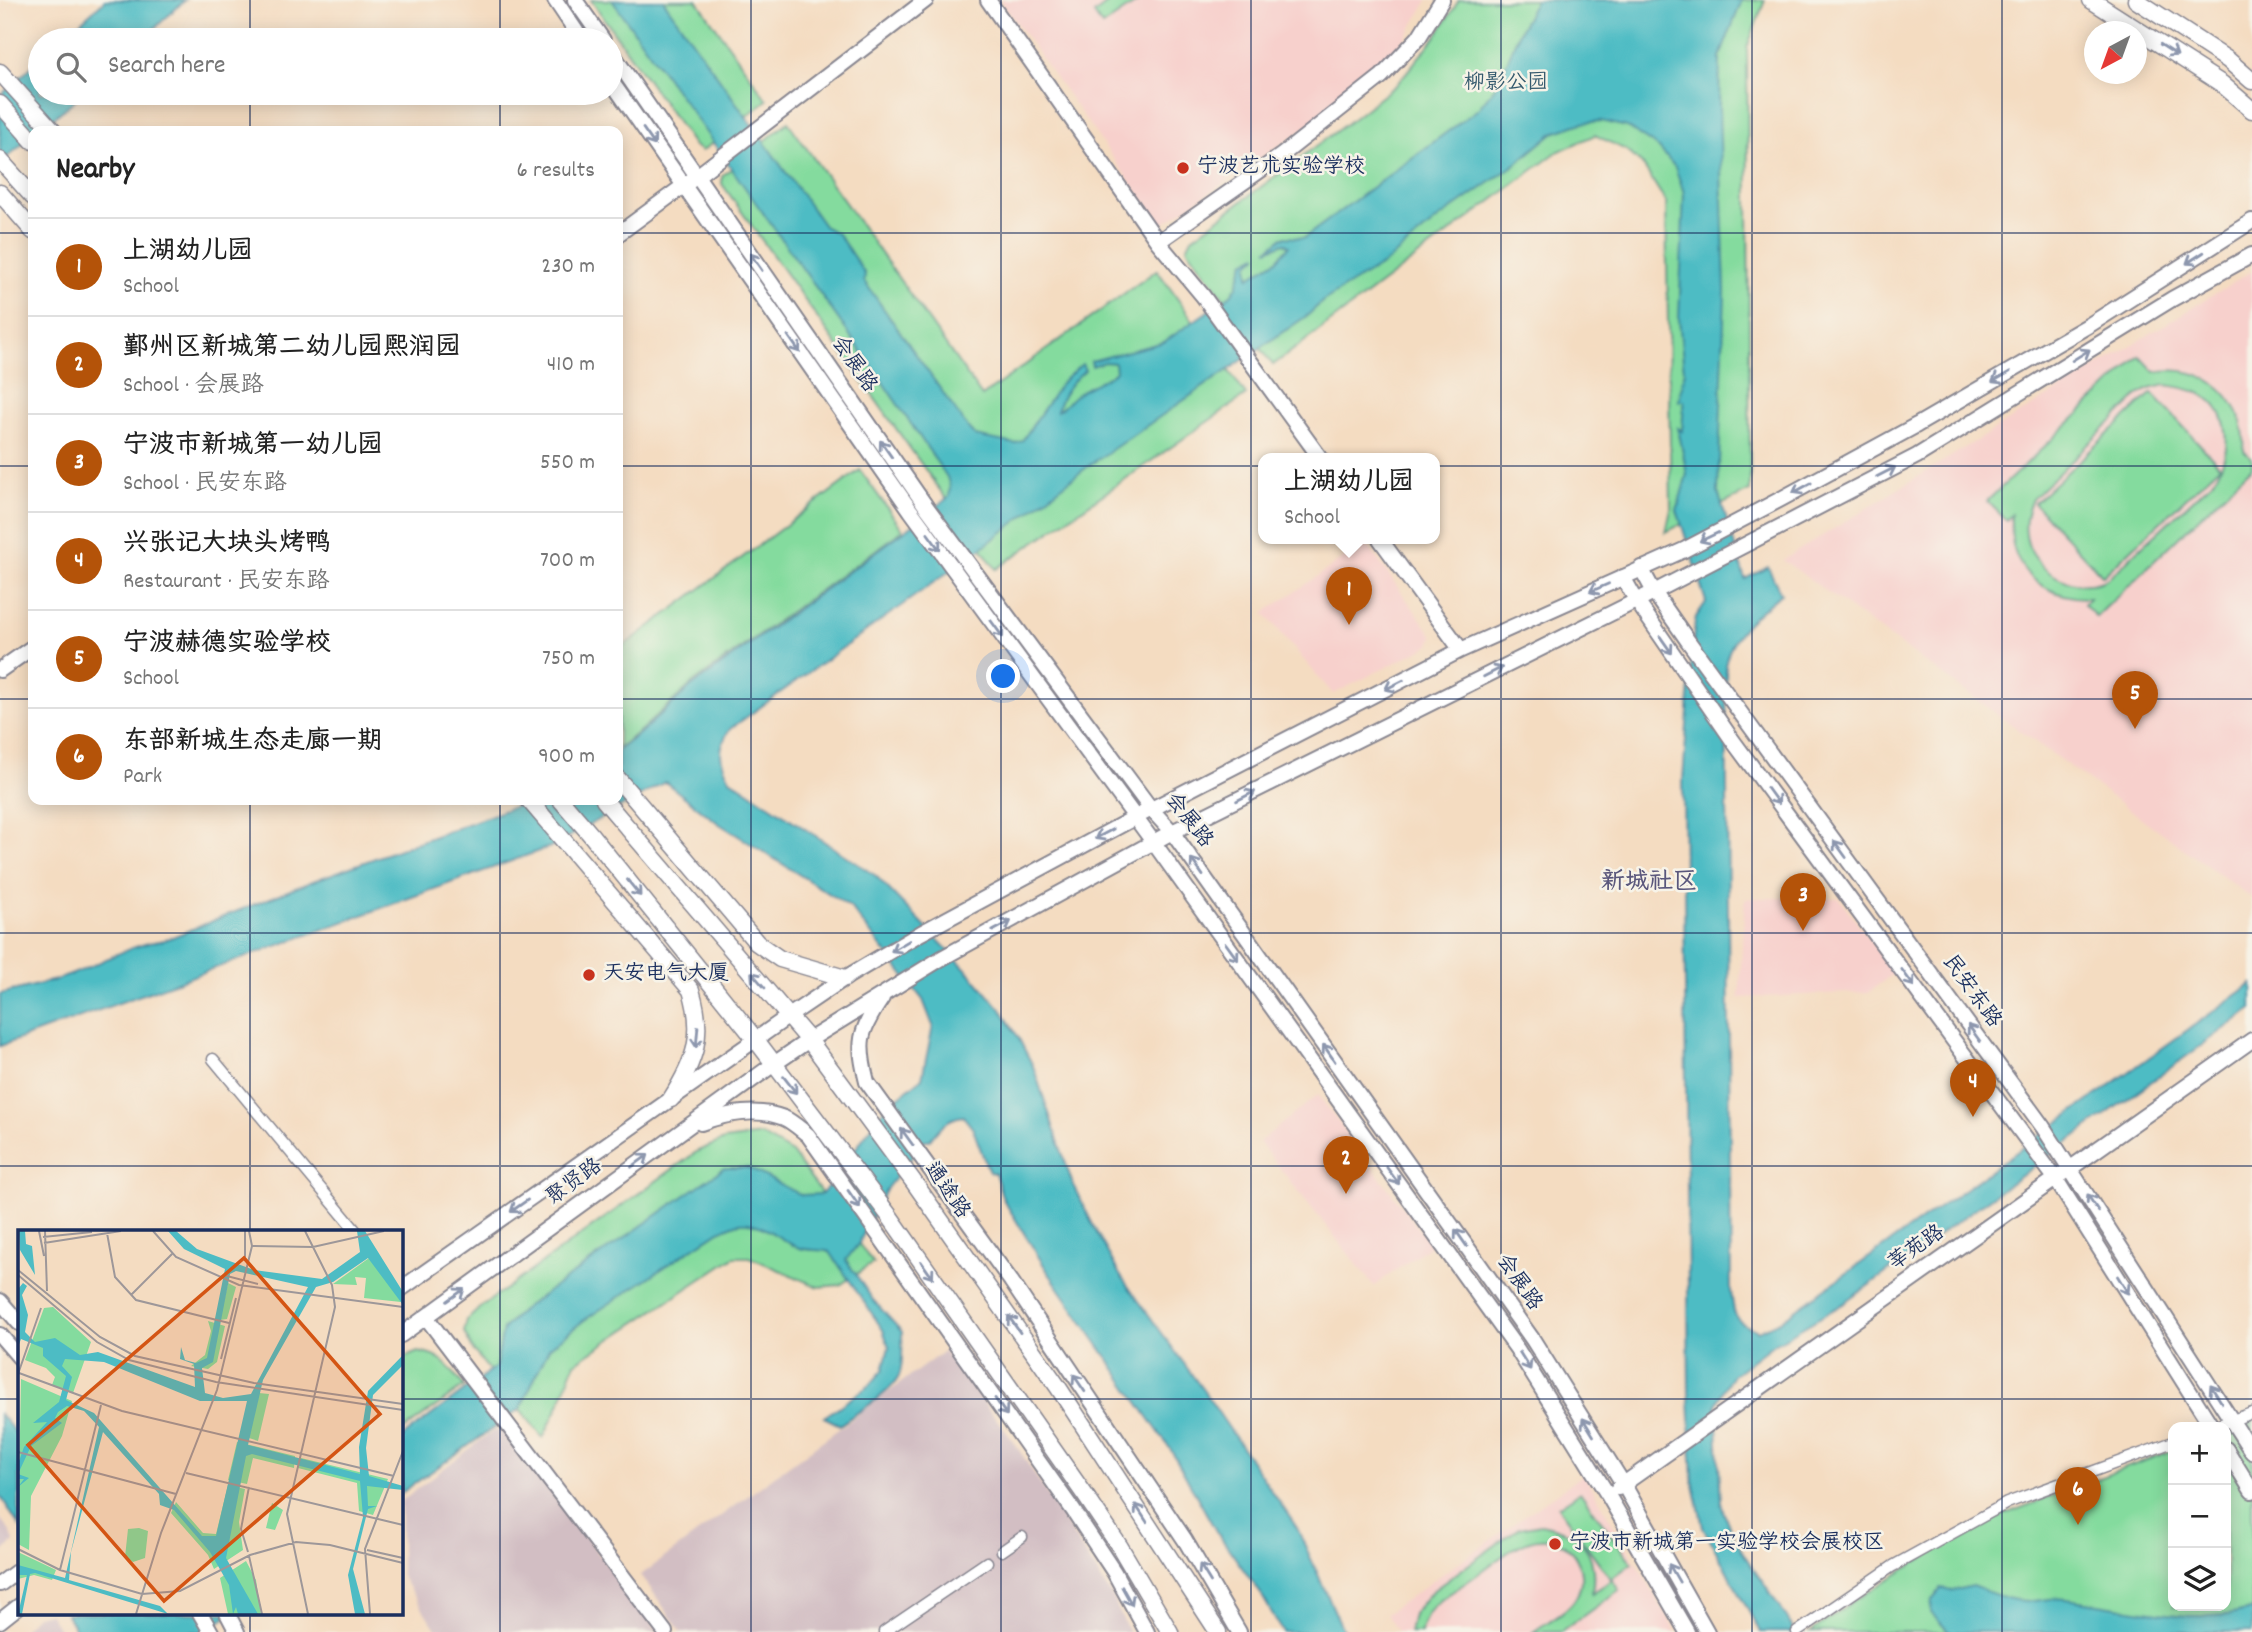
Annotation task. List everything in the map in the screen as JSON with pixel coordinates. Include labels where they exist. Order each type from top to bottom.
[{"type":"main road","points":[[555,0],[574,28]]},
{"type":"main road","points":[[575,0],[595,28]]},
{"type":"main road","points":[[623,230],[926,0]]},
{"type":"main road","points":[[988,0],[1158,242],[1203,296],[1317,453]]},
{"type":"main road","points":[[1158,242],[1282,155],[1382,76],[1419,37],[1442,0]]},
{"type":"main road","points":[[2091,0],[2221,84],[2252,110]]},
{"type":"main road","points":[[2137,0],[2228,60],[2252,81]]},
{"type":"main road","name":"会展路","points":[[623,69],[918,508],[957,574],[1154,843],[1517,1349],[1608,1495],[1686,1632]]},
{"type":"main road","points":[[4,77],[28,104]]},
{"type":"main road","name":"会展路","points":[[623,98],[683,186],[918,508],[969,565],[1151,810],[1172,832],[1533,1340],[1624,1485],[1707,1632]]},
{"type":"main road","points":[[0,104],[28,135]]},
{"type":"main road","points":[[29,105],[48,126]]},
{"type":"main road","points":[[1,161],[28,191]]},
{"type":"main road","points":[[0,192],[28,225]]},
{"type":"main road","name":"聚贤路","points":[[402,1286],[789,1016],[845,978],[921,933],[1134,818],[1461,650],[1734,525],[1917,425],[2091,324],[2252,221]]},
{"type":"main road","name":"聚贤路","points":[[402,1334],[774,1064],[942,958],[1172,832],[1654,593],[1917,456],[2172,299],[2252,255]]},
{"type":"main road","points":[[1384,544],[1461,650]]},
{"type":"main road","name":"民安东路","points":[[1641,568],[1654,593],[1688,641],[2043,1127],[2252,1452]]},
{"type":"main road","name":"民安东路","points":[[1623,577],[1732,741],[2026,1137],[2210,1422]]},
{"type":"main road","points":[[0,670],[28,650]]},
{"type":"main road","points":[[623,785],[757,943],[780,959],[845,978]]},
{"type":"main road","points":[[533,805],[691,990],[696,1007],[698,1033],[694,1059],[671,1099]]},
{"type":"main road","points":[[565,805],[756,1040],[888,1214],[1085,1495],[1126,1557],[1170,1632]]},
{"type":"main road","name":"通途路","points":[[608,805],[809,1040],[913,1181],[1058,1387],[1218,1632]]},
{"type":"main road","points":[[886,993],[864,1028],[860,1055],[867,1082],[1019,1293],[1185,1539],[1239,1632]]},
{"type":"main road","name":"莘苑路","points":[[1608,1495],[2050,1172],[2070,1167],[2252,1040]]},
{"type":"main road","points":[[683,1130],[717,1117],[761,1113],[786,1119],[808,1135],[1073,1510],[1114,1572],[1147,1632]]},
{"type":"main road","points":[[0,1301],[18,1322]]},
{"type":"main road","points":[[426,1317],[665,1632]]},
{"type":"main road","points":[[0,1335],[18,1356]]},
{"type":"main road","points":[[2231,1457],[2252,1490]]},
{"type":"main road","points":[[0,1584],[18,1571]]},
{"type":"main road","points":[[0,1621],[18,1607]]},
{"type":"main road","points":[[201,1614],[211,1632]]},
{"type":"main road","points":[[228,1614],[237,1632]]},
{"type":"street","points":[[213,1059],[355,1230]]},
{"type":"street","points":[[2227,1422],[2252,1413]]},
{"type":"street","points":[[1797,1632],[1893,1566],[2007,1503],[2168,1444]]},
{"type":"street","points":[[1002,1551],[1022,1537]]},
{"type":"street","points":[[884,1632],[987,1562]]},
{"type":"shaded area","name":"宁波艺术实验学校","points":[[1000,0],[1428,0],[1406,37],[1371,75],[1332,110],[1161,225]]},
{"type":"shaded area","points":[[2252,271],[2252,898],[1783,560]]},
{"type":"shaded area","points":[[1359,544],[1367,544],[1433,636],[1430,645],[1333,694],[1264,613],[1357,549]]},
{"type":"shaded area","points":[[1839,898],[1894,973],[1869,992],[1739,998],[1745,899]]},
{"type":"shaded area","points":[[1318,1095],[1431,1245],[1374,1286],[1259,1142]]},
{"type":"shaded area","points":[[944,1351],[1014,1442],[1111,1595],[1129,1632],[681,1632],[641,1575]]},
{"type":"shaded area","points":[[504,1429],[658,1632],[438,1632],[402,1578],[402,1500],[493,1431]]},
{"type":"shaded area","name":"宁波市新城第一实验学校会展校区","points":[[1584,1474],[1676,1632],[1397,1632],[1386,1614]]},
{"type":"shaded area","points":[[0,1518],[14,1542],[0,1554]]},
{"type":"shaded area","points":[[50,1614],[61,1632],[21,1632],[36,1616]]},
{"type":"green space","points":[[591,0],[697,0],[767,100],[702,151],[694,146],[623,45],[623,28],[611,28]]},
{"type":"green space","points":[[1091,0],[1140,0],[1102,26],[1094,14],[1108,3]]},
{"type":"green space","name":"柳影公园","points":[[1459,0],[1765,0],[1747,48],[1750,491],[1666,532],[1671,509],[1666,202],[1642,164],[1626,150],[1595,135],[1557,152],[1273,365],[1187,248],[1192,238],[1397,84],[1437,35]]},
{"type":"green space","points":[[788,122],[982,396],[1157,270],[1246,395],[996,569],[722,184],[722,176]]},
{"type":"green space","points":[[2140,356],[2155,372],[2174,370],[2191,373],[2220,388],[2239,415],[2244,451],[2252,459],[2252,467],[2096,617],[2084,604],[2089,598],[2066,596],[2045,587],[2028,574],[2014,550],[2011,515],[2006,520],[1987,501]],"holes":[[[2166,385],[2199,393],[2218,410],[2226,433],[2220,470],[2213,481],[2105,580],[2077,584],[2058,578],[2043,567],[2032,553],[2026,538],[2027,514],[2032,499],[2139,395],[2149,389]]]},
{"type":"green space","points":[[2152,393],[2220,466],[2103,576],[2034,503]]},
{"type":"green space","points":[[860,470],[903,530],[693,683],[623,744],[623,646]]},
{"type":"green space","points":[[761,1135],[792,1153],[873,1263],[840,1285],[818,1287],[750,1257],[734,1257],[575,1363],[543,1438],[473,1350],[464,1332],[467,1320],[482,1306],[698,1151],[724,1140]]},
{"type":"green space","points":[[418,1352],[434,1356],[449,1368],[464,1386],[402,1431],[402,1359]]},
{"type":"green space","points":[[2252,1420],[2252,1632],[1811,1632],[1852,1602],[1959,1536],[2005,1514],[2168,1452],[2168,1611],[2231,1611],[2231,1428]]},
{"type":"green space","points":[[1580,1492],[1632,1563],[1611,1579],[1558,1507]]},
{"type":"green space","points":[[1541,1524],[1567,1532],[1584,1546],[1593,1566],[1592,1593],[1612,1580],[1619,1590],[1561,1632],[1533,1632],[1571,1604],[1580,1589],[1581,1578],[1580,1567],[1570,1550],[1551,1540],[1535,1540],[1507,1553],[1446,1596],[1430,1611],[1421,1632],[1409,1632],[1413,1614],[1431,1592],[1519,1528]]},
{"type":"water","points":[[105,0],[185,0],[155,28],[74,28]]},
{"type":"water","points":[[612,0],[663,0],[824,226],[838,234],[865,274],[864,281],[965,424],[975,436],[1015,444],[1022,441],[1062,382],[1082,364],[1085,370],[1061,399],[1057,411],[1080,392],[1116,371],[1115,363],[1104,362],[1092,366],[1091,361],[1164,342],[1231,295],[1237,286],[1244,262],[1258,255],[1248,265],[1249,277],[1277,260],[1289,246],[1284,243],[1267,250],[1283,237],[1304,238],[1478,109],[1499,82],[1519,32],[1536,0],[1742,0],[1720,57],[1719,109],[1725,291],[1718,492],[1745,579],[1768,567],[1781,594],[1740,632],[1726,661],[1731,1292],[1737,1317],[1758,1331],[1780,1321],[2252,984],[2252,1009],[1843,1304],[1771,1346],[1733,1375],[1716,1405],[1721,1503],[1734,1537],[1795,1632],[1760,1632],[1703,1527],[1693,1480],[1689,1397],[1683,780],[1694,628],[1696,617],[1706,602],[1677,510],[1687,474],[1678,428],[1682,431],[1684,401],[1679,401],[1684,372],[1679,319],[1684,193],[1675,167],[1659,148],[1627,127],[1601,121],[1582,123],[1553,133],[1513,166],[1438,219],[1385,263],[1323,301],[1308,315],[1091,464],[987,544],[730,729],[721,748],[722,760],[730,779],[876,876],[1001,1009],[1033,1066],[1073,1185],[1120,1275],[1297,1528],[1344,1632],[1283,1632],[1261,1594],[1216,1531],[1171,1450],[1048,1272],[1003,1199],[995,1173],[989,1172],[973,1129],[963,1116],[948,1121],[930,1140],[925,1140],[887,1188],[859,1243],[846,1260],[873,1300],[902,1332],[902,1354],[901,1371],[895,1383],[840,1425],[824,1417],[870,1385],[883,1370],[889,1347],[883,1330],[830,1252],[801,1248],[763,1227],[740,1223],[719,1231],[583,1321],[549,1348],[520,1409],[402,1492],[402,1437],[496,1367],[503,1329],[523,1309],[724,1168],[749,1168],[801,1195],[822,1194],[887,1106],[922,1078],[933,1026],[923,1000],[850,907],[718,823],[665,782],[550,847],[0,1046],[0,994],[73,974],[129,949],[165,940],[313,881],[518,805],[623,805],[623,746],[691,687],[949,497],[947,477]]},
{"type":"water","points":[[28,70],[28,105],[69,105],[44,126],[28,126],[28,139],[0,163],[0,96]]},
{"type":"water","points":[[0,1414],[18,1436],[18,1524],[0,1495]]},
{"type":"water","points":[[1972,1586],[2014,1600],[2061,1599],[2186,1616],[2233,1614],[2252,1609],[2252,1632],[1949,1632],[1931,1613],[1932,1599],[1941,1589],[1952,1591]]},
{"type":"water","points":[[67,1614],[231,1614],[205,1632],[77,1632]]},
{"type":"place","name":"宁波艺术实验学校","points":[[1183,168]]},
{"type":"place","name":"上湖幼儿园","points":[[1349,625]]},
{"type":"place","name":"宁波赫德实验学校","points":[[2135,729]]},
{"type":"place","name":"宁波市新城第一幼儿园","points":[[1803,931]]},
{"type":"place","name":"天安电气大厦","points":[[589,975]]},
{"type":"place","name":"兴张记大块头烤鸭","points":[[1973,1117]]},
{"type":"place","name":"鄞州区新城第二幼儿园熙润园","points":[[1346,1194]]},
{"type":"place","name":"东部新城生态走廊一期","points":[[2078,1525]]},
{"type":"place","name":"宁波市新城第一实验学校会展校区","points":[[1555,1544]]},
{"type":"district","name":"新城社区","points":[[1649,883]]}]
